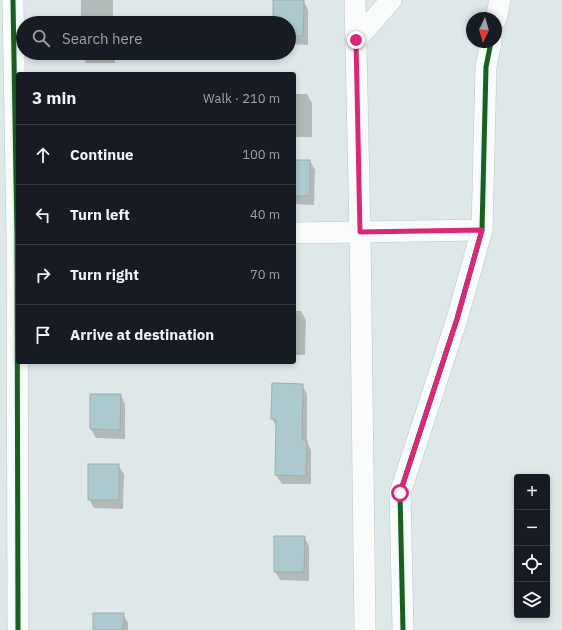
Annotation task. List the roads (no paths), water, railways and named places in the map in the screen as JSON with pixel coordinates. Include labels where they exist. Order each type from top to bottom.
[{"type":"street","points":[[13,0],[16,142]]},
{"type":"street","points":[[355,0],[360,232],[365,630]]},
{"type":"street","points":[[356,40],[390,0]]},
{"type":"street","points":[[497,12],[500,0]]},
{"type":"street","points":[[403,630],[400,493],[457,319],[482,230],[486,67],[490,48]]},
{"type":"street","points":[[296,233],[482,230]]},
{"type":"street","points":[[0,236],[16,236]]},
{"type":"street","points":[[18,364],[18,630]]}]
